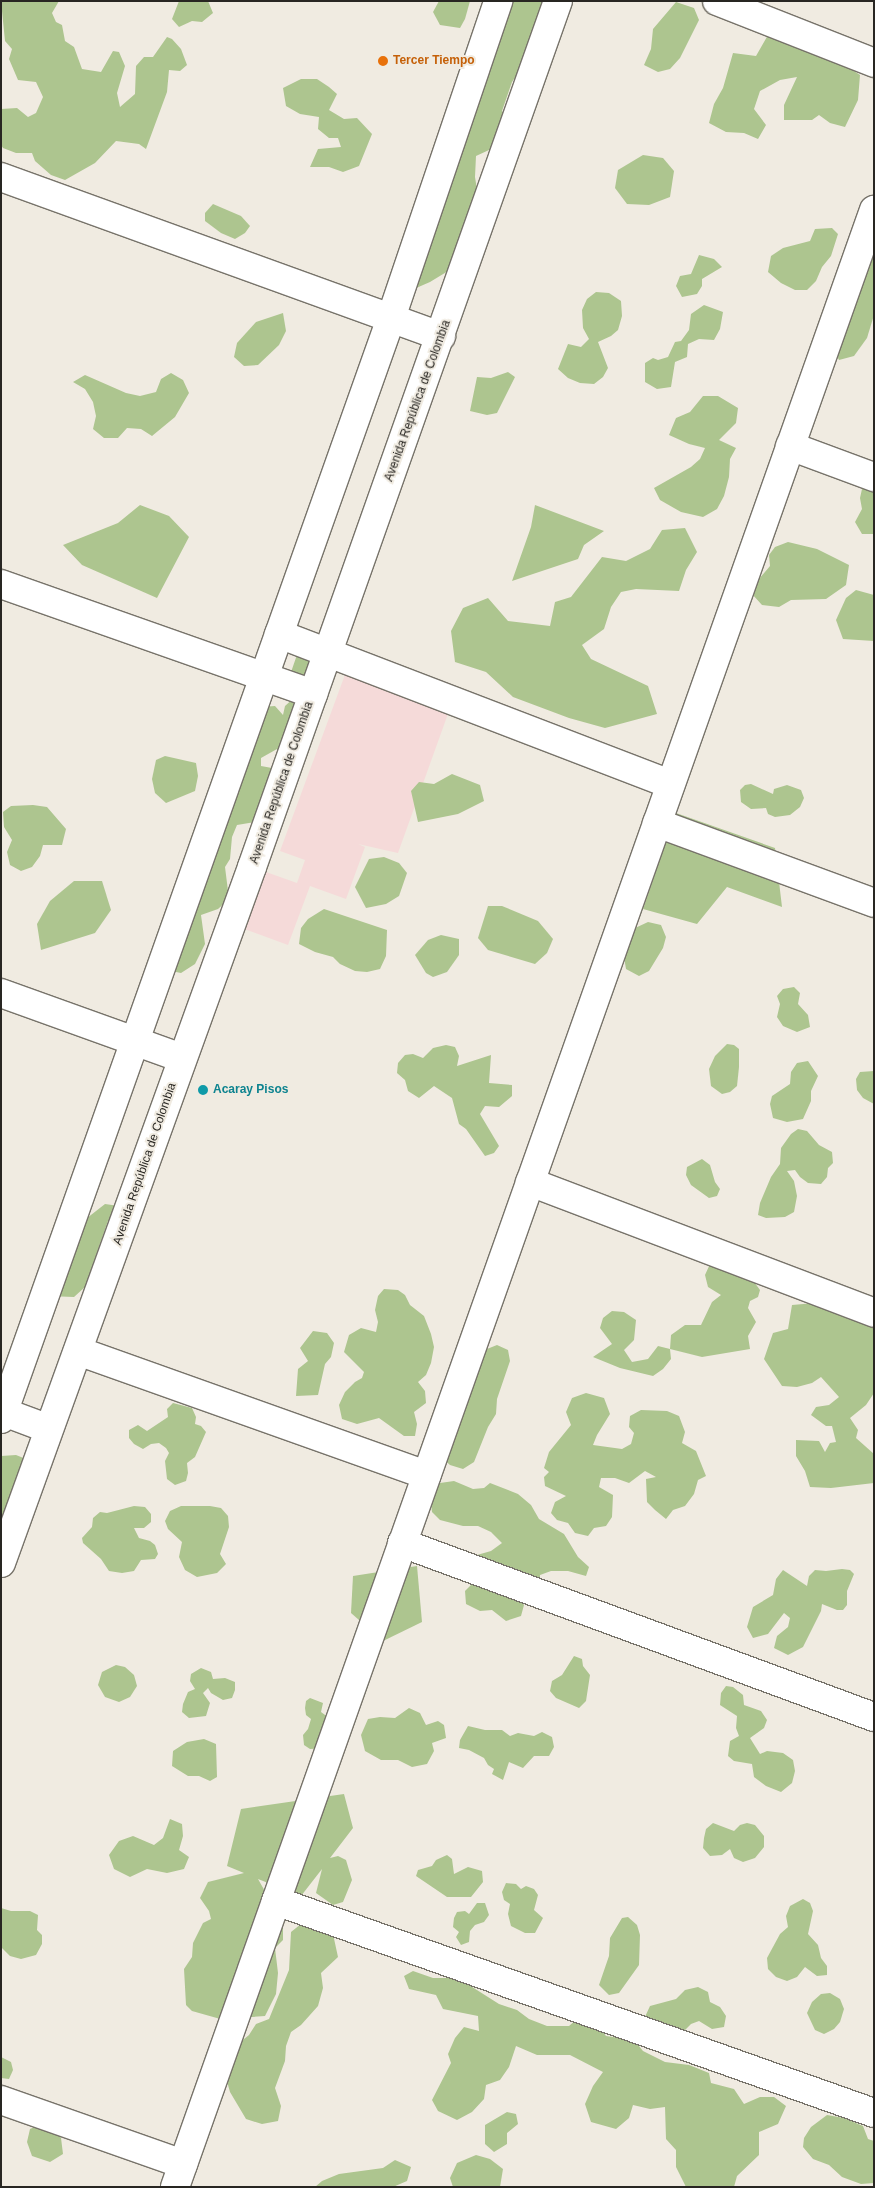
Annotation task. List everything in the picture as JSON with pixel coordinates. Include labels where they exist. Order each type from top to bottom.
[{"type":"street","points":[[49,1429],[2,1414],[136,1042],[391,318],[498,1]]},
{"type":"street","name":"Avenida República de Colombia","points":[[1,1563],[441,336],[558,1]]},
{"type":"street","points":[[717,1],[874,63]]},
{"type":"street","points":[[1,177],[441,336]]},
{"type":"street","points":[[1,2100],[179,2175],[874,210]]},
{"type":"street","points":[[790,446],[874,477]]},
{"type":"street","points":[[1,584],[313,694]]},
{"type":"street","points":[[279,634],[670,784]]},
{"type":"street","points":[[657,823],[874,903]]},
{"type":"street","points":[[1,993],[182,1058]]},
{"type":"street","points":[[530,1182],[874,1313]]},
{"type":"street","points":[[78,1351],[427,1475]]},
{"type":"street","points":[[402,1544],[874,1717]]},
{"type":"street","points":[[276,1901],[874,2113]]},
{"type":"shaded area","points":[[346,672],[449,711],[398,853],[358,844],[365,847],[346,899],[310,886],[288,945],[231,924],[252,867],[297,883],[305,860],[280,851]]},
{"type":"green space","points":[[1,1],[59,1],[52,13],[56,22],[62,25],[65,41],[74,47],[82,69],[101,72],[113,51],[119,52],[125,66],[117,93],[120,107],[135,94],[136,66],[144,57],[153,57],[167,37],[172,39],[181,49],[187,65],[180,71],[169,70],[167,92],[146,149],[139,144],[116,141],[95,163],[65,180],[51,175],[35,161],[32,153],[16,153],[3,148],[1,145],[1,109],[17,108],[28,117],[36,113],[43,97],[36,82],[18,80],[9,59],[12,49],[5,41]]},
{"type":"green space","points":[[179,1],[208,1],[213,13],[202,22],[192,21],[179,27],[172,19]]},
{"type":"green space","points":[[439,1],[470,1],[465,19],[460,28],[440,25],[433,12]]},
{"type":"green space","points":[[489,1],[546,1],[527,60],[512,82],[502,111],[522,133],[515,152],[489,150],[476,156],[475,177],[478,196],[453,268],[430,282],[407,292]]},
{"type":"green space","points":[[676,2],[694,8],[699,20],[680,58],[670,69],[658,72],[644,65],[651,49],[653,29]]},
{"type":"green space","points":[[768,35],[845,65],[860,75],[858,100],[845,127],[830,123],[819,115],[812,120],[784,120],[784,105],[797,77],[780,80],[760,91],[754,109],[766,125],[758,139],[744,133],[726,132],[709,123],[714,104],[723,88],[733,53],[756,56]]},
{"type":"green space","points":[[301,79],[317,79],[329,87],[337,94],[329,110],[344,119],[357,118],[372,134],[359,166],[343,172],[329,167],[310,167],[318,149],[341,147],[338,138],[329,138],[318,129],[319,117],[300,114],[286,106],[283,88]]},
{"type":"green space","points":[[643,155],[663,158],[674,171],[670,197],[649,205],[627,204],[615,188],[618,170]]},
{"type":"green space","points":[[213,204],[241,216],[250,226],[245,233],[235,239],[221,233],[205,221],[205,213]]},
{"type":"green space","points":[[874,207],[874,315],[867,338],[854,356],[839,360],[833,348]]},
{"type":"green space","points":[[832,228],[838,234],[831,256],[822,267],[816,281],[807,290],[795,290],[781,283],[768,272],[771,256],[783,248],[810,241],[815,229]]},
{"type":"green space","points":[[699,255],[714,259],[722,267],[702,279],[702,286],[697,294],[682,297],[676,286],[680,276],[691,274]]},
{"type":"green space","points":[[596,292],[609,293],[621,301],[622,316],[618,330],[611,336],[598,342],[608,368],[603,377],[594,384],[580,383],[568,378],[558,369],[568,344],[581,347],[589,339],[583,328],[582,310],[587,299]]},
{"type":"green space","points":[[704,305],[723,312],[720,329],[714,340],[699,339],[688,344],[687,357],[675,362],[671,387],[657,389],[645,382],[645,363],[653,358],[658,360],[668,357],[675,342],[681,341],[689,330],[691,314]]},
{"type":"green space","points":[[283,313],[286,331],[279,345],[258,365],[244,366],[234,357],[237,343],[256,322]]},
{"type":"green space","points":[[508,372],[515,377],[497,413],[487,415],[470,411],[477,377],[491,378]]},
{"type":"green space","points":[[171,373],[183,380],[189,393],[175,417],[152,436],[141,429],[127,428],[118,438],[104,438],[93,429],[96,416],[93,402],[85,389],[73,382],[85,375],[126,393],[140,396],[156,392],[161,379]]},
{"type":"green space","points":[[703,396],[718,396],[738,408],[736,423],[719,440],[736,448],[730,459],[729,477],[724,496],[717,509],[703,517],[681,512],[660,500],[654,488],[691,467],[700,459],[705,448],[689,444],[669,435],[676,418],[690,412]]},
{"type":"green space","points":[[870,484],[874,486],[874,534],[862,534],[855,522],[862,509],[860,498],[862,489]]},
{"type":"green space","points":[[140,505],[169,516],[189,537],[157,598],[82,565],[63,545],[118,523]]},
{"type":"green space","points":[[535,505],[604,531],[584,545],[578,559],[512,581],[531,527]]},
{"type":"green space","points":[[685,528],[697,552],[686,570],[679,591],[636,589],[621,592],[611,607],[604,629],[582,645],[591,659],[648,686],[657,714],[605,728],[569,718],[513,697],[486,672],[455,662],[451,631],[463,608],[488,598],[508,621],[550,626],[555,602],[571,597],[602,557],[626,561],[650,549],[662,530]]},
{"type":"green space","points":[[788,542],[817,549],[849,565],[846,585],[826,599],[791,600],[779,607],[762,605],[752,594],[759,579],[770,566],[769,555],[775,547]]},
{"type":"green space","points":[[856,590],[874,595],[874,641],[843,639],[836,620],[846,598]]},
{"type":"green space","points":[[299,649],[334,664],[279,754],[277,749],[261,758],[261,766],[272,768],[279,765],[255,822],[237,825],[232,837],[230,859],[225,867],[229,899],[218,909],[201,915],[205,944],[195,964],[181,973],[166,970],[261,707],[275,706],[283,715],[285,706],[296,696],[290,675]]},
{"type":"green space","points":[[165,756],[196,763],[198,776],[195,791],[166,803],[155,793],[152,779],[156,760]]},
{"type":"green space","points":[[452,774],[480,785],[484,801],[458,814],[418,822],[411,791],[419,782],[434,784]]},
{"type":"green space","points":[[751,784],[773,794],[774,789],[787,785],[801,790],[804,798],[800,807],[790,815],[775,817],[768,814],[766,808],[751,809],[741,802],[740,790],[745,785]]},
{"type":"green space","points":[[33,805],[47,807],[66,829],[62,845],[43,845],[40,856],[32,867],[21,871],[10,865],[7,852],[12,840],[4,827],[3,812],[11,806]]},
{"type":"green space","points":[[676,813],[775,848],[782,907],[727,887],[697,924],[643,909]]},
{"type":"green space","points":[[384,857],[399,863],[407,873],[399,896],[386,904],[366,908],[355,887],[369,859]]},
{"type":"green space","points":[[74,881],[102,881],[111,910],[95,933],[41,950],[37,924],[50,901]]},
{"type":"green space","points":[[488,906],[502,906],[538,921],[553,939],[547,953],[535,964],[488,950],[478,938]]},
{"type":"green space","points":[[324,909],[387,930],[386,956],[380,969],[367,972],[355,971],[340,964],[333,957],[315,952],[299,944],[301,928],[308,919]]},
{"type":"green space","points":[[648,922],[661,925],[666,937],[663,948],[649,971],[639,976],[626,969],[624,957],[631,941],[633,929]]},
{"type":"green space","points":[[441,935],[459,939],[459,955],[447,972],[433,977],[426,973],[415,955],[428,940]]},
{"type":"green space","points":[[794,987],[800,993],[798,1004],[808,1015],[810,1027],[797,1032],[783,1026],[777,1017],[780,1004],[777,996],[783,989]]},
{"type":"green space","points":[[727,1044],[734,1045],[739,1049],[739,1067],[737,1086],[730,1092],[722,1094],[711,1086],[709,1069],[715,1056]]},
{"type":"green space","points":[[446,1045],[455,1047],[459,1056],[457,1066],[491,1055],[489,1083],[512,1085],[512,1096],[499,1107],[485,1106],[480,1114],[499,1146],[494,1153],[485,1156],[466,1129],[459,1124],[452,1098],[434,1086],[419,1098],[408,1091],[405,1080],[397,1073],[398,1063],[405,1055],[413,1054],[423,1058],[433,1048]]},
{"type":"green space","points":[[808,1061],[818,1076],[811,1091],[811,1101],[803,1119],[787,1122],[773,1118],[770,1104],[772,1096],[790,1084],[791,1072],[797,1063]]},
{"type":"green space","points":[[874,1071],[874,1104],[863,1098],[857,1090],[856,1079],[860,1072]]},
{"type":"green space","points":[[798,1129],[807,1131],[819,1145],[832,1152],[833,1163],[828,1168],[827,1177],[821,1184],[808,1183],[795,1170],[787,1171],[794,1181],[797,1196],[794,1212],[785,1217],[766,1218],[758,1215],[760,1203],[771,1177],[780,1164],[781,1148],[791,1134]]},
{"type":"green space","points":[[702,1159],[710,1165],[715,1182],[720,1189],[717,1196],[709,1198],[691,1185],[686,1175],[687,1167]]},
{"type":"green space","points":[[105,1204],[119,1206],[108,1221],[85,1287],[74,1297],[48,1296],[82,1222]]},
{"type":"green space","points":[[710,1264],[733,1268],[739,1276],[749,1275],[760,1290],[758,1297],[750,1301],[748,1308],[756,1322],[748,1336],[750,1349],[702,1357],[670,1349],[671,1335],[685,1325],[701,1325],[712,1302],[721,1295],[708,1287],[705,1275]]},
{"type":"green space","points":[[384,1289],[398,1290],[405,1295],[410,1305],[424,1316],[434,1347],[431,1363],[426,1375],[418,1382],[425,1391],[426,1403],[414,1412],[417,1424],[415,1436],[404,1436],[379,1418],[357,1424],[342,1419],[339,1405],[345,1392],[362,1378],[364,1372],[344,1352],[349,1335],[361,1328],[376,1332],[378,1322],[375,1310],[378,1296]]},
{"type":"green space","points":[[815,1303],[874,1304],[874,1393],[866,1405],[850,1418],[858,1430],[856,1438],[874,1454],[874,1483],[831,1488],[810,1487],[805,1471],[796,1456],[796,1440],[819,1441],[825,1452],[830,1443],[836,1442],[832,1426],[826,1426],[811,1415],[816,1407],[829,1405],[839,1397],[821,1377],[812,1383],[797,1387],[782,1386],[764,1359],[773,1333],[788,1329],[792,1305]]},
{"type":"green space","points":[[612,1311],[624,1312],[636,1320],[634,1340],[624,1350],[632,1362],[648,1359],[658,1346],[670,1349],[671,1359],[663,1369],[653,1376],[620,1368],[593,1357],[612,1344],[600,1328],[603,1318]]},
{"type":"green space","points":[[313,1331],[327,1333],[334,1343],[331,1357],[325,1364],[318,1395],[296,1396],[298,1369],[308,1361],[300,1348]]},
{"type":"green space","points":[[497,1345],[508,1350],[510,1361],[497,1399],[496,1414],[488,1427],[474,1462],[463,1469],[450,1465],[442,1458],[477,1353]]},
{"type":"green space","points":[[586,1393],[604,1398],[610,1414],[593,1445],[622,1449],[631,1444],[634,1433],[629,1427],[630,1416],[641,1410],[667,1411],[679,1416],[685,1432],[682,1443],[696,1451],[706,1476],[698,1480],[694,1494],[685,1506],[673,1510],[666,1519],[655,1510],[647,1502],[646,1479],[656,1477],[645,1471],[629,1483],[615,1478],[601,1478],[599,1487],[613,1495],[612,1517],[606,1526],[594,1528],[588,1536],[575,1533],[568,1523],[557,1520],[551,1513],[555,1502],[566,1496],[545,1486],[544,1477],[549,1472],[544,1468],[549,1452],[571,1425],[566,1412],[572,1398]]},
{"type":"green space","points":[[173,1403],[192,1408],[196,1417],[195,1424],[201,1426],[206,1432],[195,1457],[187,1463],[188,1473],[186,1481],[175,1485],[167,1479],[165,1461],[169,1453],[166,1448],[159,1443],[151,1444],[143,1449],[134,1444],[129,1438],[129,1430],[138,1425],[147,1431],[168,1417],[167,1409]]},
{"type":"green space","points":[[16,1455],[26,1459],[1,1557],[1,1456]]},
{"type":"green space","points":[[454,1481],[473,1489],[484,1488],[490,1483],[518,1494],[531,1505],[539,1519],[564,1534],[578,1557],[589,1567],[586,1576],[568,1571],[551,1571],[540,1575],[540,1587],[476,1562],[477,1555],[491,1551],[502,1543],[491,1532],[478,1526],[463,1526],[440,1520],[432,1512],[430,1494],[440,1483]]},
{"type":"green space","points":[[134,1506],[145,1507],[151,1514],[151,1522],[144,1528],[134,1528],[139,1538],[150,1541],[155,1545],[158,1554],[155,1559],[141,1560],[134,1571],[122,1573],[109,1571],[101,1559],[83,1543],[82,1538],[92,1527],[93,1518],[100,1512],[107,1513]]},
{"type":"green space","points":[[181,1506],[221,1508],[228,1516],[229,1527],[220,1554],[226,1564],[217,1573],[197,1577],[185,1570],[179,1557],[182,1542],[168,1529],[165,1521],[170,1511]]},
{"type":"green space","points":[[417,1566],[422,1622],[383,1641],[351,1613],[353,1576]]},
{"type":"green space","points":[[783,1570],[807,1586],[809,1576],[815,1570],[850,1570],[854,1574],[847,1591],[847,1605],[843,1610],[837,1610],[822,1604],[821,1611],[803,1647],[788,1655],[774,1648],[777,1636],[788,1627],[790,1618],[784,1613],[768,1634],[753,1638],[747,1627],[753,1607],[773,1595],[776,1579]]},
{"type":"green space","points":[[473,1583],[518,1595],[524,1605],[521,1616],[506,1621],[492,1610],[480,1611],[466,1604],[465,1591]]},
{"type":"green space","points":[[574,1656],[582,1659],[583,1666],[590,1675],[586,1701],[579,1708],[556,1698],[550,1691],[552,1681],[562,1675]]},
{"type":"green space","points":[[116,1665],[125,1667],[134,1675],[137,1686],[130,1697],[119,1702],[105,1697],[98,1685],[102,1672]]},
{"type":"green space","points":[[201,1668],[211,1672],[213,1679],[225,1678],[235,1682],[235,1690],[232,1698],[223,1700],[211,1693],[208,1688],[203,1693],[210,1703],[206,1716],[189,1718],[182,1712],[183,1704],[188,1692],[195,1689],[190,1681],[191,1674]]},
{"type":"green space","points":[[726,1686],[733,1687],[743,1695],[744,1705],[761,1711],[767,1720],[764,1728],[750,1738],[760,1754],[767,1751],[783,1753],[793,1760],[795,1771],[792,1783],[781,1792],[766,1786],[754,1777],[752,1764],[734,1761],[728,1756],[730,1741],[739,1736],[736,1728],[737,1716],[720,1705],[721,1693]]},
{"type":"green space","points":[[310,1698],[323,1703],[321,1712],[336,1723],[330,1735],[321,1729],[330,1748],[310,1749],[304,1745],[303,1735],[308,1729],[311,1719],[306,1715],[305,1708],[306,1701]]},
{"type":"green space","points":[[409,1708],[420,1713],[426,1725],[438,1721],[444,1725],[446,1738],[432,1743],[434,1751],[427,1764],[412,1767],[398,1760],[381,1760],[365,1751],[361,1735],[368,1719],[380,1717],[395,1718]]},
{"type":"green space","points":[[468,1726],[485,1730],[502,1730],[510,1736],[518,1733],[534,1736],[542,1732],[552,1737],[554,1747],[549,1756],[534,1756],[523,1768],[509,1762],[503,1780],[492,1774],[494,1769],[488,1765],[484,1758],[469,1750],[459,1748],[460,1740]]},
{"type":"green space","points":[[204,1739],[216,1744],[217,1777],[210,1781],[199,1776],[188,1776],[172,1766],[173,1751],[187,1742]]},
{"type":"green space","points":[[344,1794],[353,1828],[330,1858],[338,1856],[346,1860],[352,1880],[343,1902],[333,1905],[316,1893],[322,1869],[301,1896],[258,1879],[283,1923],[283,1940],[275,1948],[278,1973],[276,1994],[265,2016],[239,2018],[231,2022],[192,2011],[186,2005],[184,1969],[192,1957],[193,1943],[203,1923],[211,1919],[209,1911],[200,1898],[208,1882],[244,1873],[227,1866],[241,1809]]},
{"type":"green space","points":[[170,1819],[182,1824],[183,1836],[179,1850],[189,1857],[184,1869],[167,1873],[147,1869],[130,1877],[114,1869],[109,1855],[119,1841],[133,1836],[154,1845],[163,1838]]},
{"type":"green space","points":[[713,1823],[734,1831],[740,1825],[747,1823],[755,1825],[764,1836],[764,1847],[755,1858],[743,1862],[734,1858],[730,1849],[722,1855],[710,1856],[703,1848],[706,1829]]},
{"type":"green space","points":[[447,1855],[452,1859],[454,1874],[468,1867],[482,1871],[483,1882],[471,1897],[447,1897],[416,1876],[418,1870],[432,1866],[436,1860]]},
{"type":"green space","points":[[506,1883],[516,1884],[521,1889],[526,1886],[534,1889],[538,1895],[534,1910],[543,1918],[535,1933],[525,1933],[511,1926],[508,1914],[510,1904],[504,1900],[502,1892]]},
{"type":"green space","points":[[803,1899],[810,1903],[813,1911],[808,1934],[818,1945],[821,1958],[827,1966],[827,1975],[817,1976],[805,1967],[797,1977],[787,1981],[776,1977],[768,1969],[767,1958],[780,1934],[788,1927],[786,1916],[790,1906]]},
{"type":"green space","points":[[477,1903],[485,1903],[489,1915],[484,1922],[475,1925],[470,1931],[469,1942],[461,1945],[456,1937],[459,1932],[453,1927],[454,1918],[457,1912],[465,1911],[469,1914]]},
{"type":"green space","points":[[1,1908],[11,1911],[30,1911],[38,1915],[37,1930],[42,1935],[42,1944],[36,1955],[21,1959],[10,1956],[1,1947]]},
{"type":"green space","points":[[628,1917],[637,1925],[640,1935],[639,1965],[619,1993],[609,1995],[599,1985],[609,1956],[610,1938],[622,1918]]},
{"type":"green space","points":[[301,1924],[333,1934],[338,1957],[321,1973],[323,1988],[318,2006],[301,2025],[291,2032],[286,2046],[285,2061],[275,2088],[281,2106],[278,2121],[262,2124],[246,2119],[230,2092],[226,2078],[238,2044],[249,2035],[256,2024],[269,2019],[289,1970],[291,1932]]},
{"type":"green space","points":[[413,1971],[433,1978],[450,1978],[469,1985],[499,2004],[517,2010],[529,2019],[547,2026],[569,2026],[577,2019],[599,2027],[606,2036],[634,2040],[643,2051],[665,2062],[689,2065],[709,2073],[711,2083],[734,2089],[744,2104],[760,2097],[774,2097],[786,2106],[778,2124],[759,2132],[759,2155],[737,2176],[734,2187],[686,2187],[676,2167],[676,2150],[666,2139],[665,2107],[650,2109],[633,2105],[629,2118],[616,2129],[591,2122],[585,2104],[593,2086],[603,2072],[570,2055],[537,2055],[516,2046],[509,2067],[500,2080],[486,2085],[484,2099],[472,2112],[457,2120],[438,2111],[432,2100],[451,2063],[448,2054],[455,2038],[464,2027],[479,2031],[478,2016],[443,2009],[436,1995],[409,1989],[404,1976]]},
{"type":"green space","points":[[698,1987],[708,1992],[710,2002],[720,2007],[726,2016],[724,2027],[712,2029],[699,2021],[691,2024],[680,2035],[644,2019],[650,2006],[676,1999],[685,1990]]},
{"type":"green space","points":[[830,1993],[840,1999],[844,2009],[840,2022],[834,2029],[824,2034],[815,2030],[807,2013],[812,2002],[821,1994]]},
{"type":"green space","points":[[1,2057],[11,2062],[13,2070],[9,2079],[1,2078]]},
{"type":"green space","points":[[507,2112],[516,2114],[518,2124],[507,2133],[507,2144],[494,2152],[485,2144],[485,2125]]},
{"type":"green space","points":[[827,2115],[844,2118],[863,2126],[868,2139],[874,2141],[874,2183],[861,2184],[842,2177],[829,2165],[813,2159],[803,2147],[804,2138],[811,2127]]},
{"type":"green space","points":[[41,2124],[55,2127],[61,2138],[63,2154],[50,2162],[32,2156],[27,2142],[30,2129]]},
{"type":"green space","points":[[476,2155],[490,2159],[503,2169],[500,2187],[453,2187],[450,2178],[457,2163]]},
{"type":"green space","points":[[395,2160],[411,2167],[407,2181],[393,2187],[315,2187],[322,2181],[339,2174],[383,2168]]},
{"type":"place","name":"Tercer Tiempo","points":[[383,61]]},
{"type":"place","name":"Acaray Pisos","points":[[203,1090]]}]
